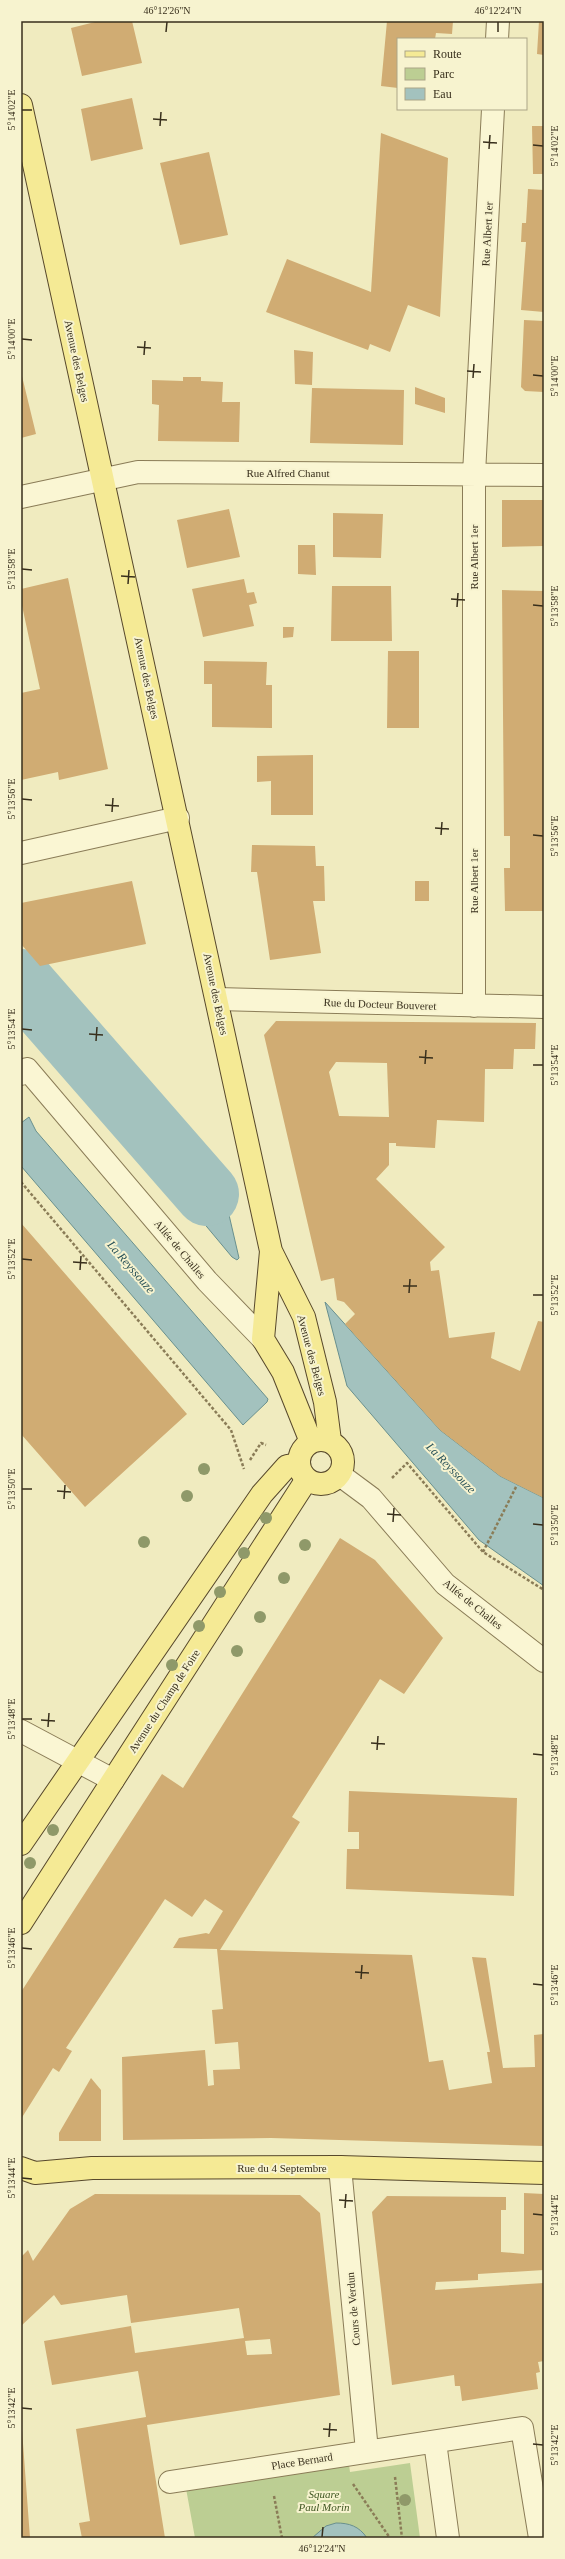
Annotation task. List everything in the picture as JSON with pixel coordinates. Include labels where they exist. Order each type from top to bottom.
[{"type":"main road","name":"Avenue des Belges","points":[[21,105],[178,818],[271,1251],[304,1317],[325,1402],[320,1442]]},
{"type":"main road","name":"Avenue des Belges","points":[[263,1339],[271,1251]]},
{"type":"main road","name":"Allée de Challes","points":[[263,1339],[283,1372],[320,1442]]},
{"type":"main road","points":[[21,1844],[262,1494],[287,1466],[303,1472],[324,1485],[336,1480],[343,1469],[343,1456],[340,1450],[320,1442],[302,1451],[303,1472]]},
{"type":"main road","name":"Avenue du Champ de Foire","points":[[21,1923],[113,1780],[303,1472]]},
{"type":"main road","name":"Rue du 4 Septembre","points":[[21,2168],[35,2173],[92,2168],[340,2167],[544,2173]]},
{"type":"street","points":[[497,38],[498,21]]},
{"type":"street","name":"Rue Albert 1er","points":[[474,1006],[474,474],[493,110]]},
{"type":"street","name":"Rue Alfred Chanut","points":[[21,498],[138,472],[544,475]]},
{"type":"street","points":[[21,853],[178,818]]},
{"type":"street","name":"Rue du Docteur Bouveret","points":[[217,999],[544,1007]]},
{"type":"street","name":"Allée de Challes","points":[[24,1071],[207,1281],[263,1339]]},
{"type":"street","name":"Allée de Challes","points":[[340,1475],[371,1498],[445,1584],[544,1660]]},
{"type":"street","points":[[21,1730],[77,1762],[113,1780]]},
{"type":"street","name":"Cours de Verdun","points":[[340,2167],[367,2452]]},
{"type":"street","name":"Place Bernard","points":[[170,2482],[522,2428],[540,2538]]},
{"type":"street","points":[[435,2442],[448,2538]]},
{"type":"path","points":[[21,1182],[231,1430],[244,1468],[262,1494]]},
{"type":"path","points":[[371,1498],[407,1463],[484,1550],[544,1590]]},
{"type":"path","points":[[484,1550],[517,1485]]},
{"type":"path","points":[[392,2448],[402,2538]]},
{"type":"path","points":[[334,2456],[390,2538]]},
{"type":"path","points":[[268,2466],[282,2538]]},
{"type":"green space","name":"Square Paul Morin","points":[[348,2458],[350,2472],[410,2463],[420,2538],[195,2538],[185,2483]]},
{"type":"water","points":[[21,961],[186,1145],[159,1170],[21,1004]]},
{"type":"water","points":[[29,1117],[36,1131],[268,1399],[267,1402],[243,1425],[21,1166],[21,1123]]},
{"type":"water","points":[[199,1160],[223,1189],[239,1258],[237,1260],[232,1257],[172,1185]]},
{"type":"water","points":[[325,1302],[440,1430],[500,1476],[544,1498],[544,1586],[479,1540],[347,1386]]},
{"type":"water","points":[[336,2523],[353,2526],[361,2531],[367,2538],[312,2538],[326,2526]]},
{"type":"building","points":[[99,21],[132,21],[142,63],[82,76],[71,28]]},
{"type":"building","points":[[387,21],[453,21],[452,34],[436,33],[435,38],[397,38],[397,88],[381,86]]},
{"type":"building","points":[[539,21],[544,21],[544,55],[537,54]]},
{"type":"building","points":[[132,98],[143,149],[91,161],[81,109]]},
{"type":"building","points":[[532,126],[544,126],[544,174],[533,174]]},
{"type":"building","points":[[381,133],[448,158],[440,317],[408,305],[390,352],[370,344],[368,350],[266,312],[287,259],[371,292]]},
{"type":"building","points":[[209,152],[228,235],[180,245],[160,163]]},
{"type":"building","points":[[528,189],[544,190],[544,312],[521,310],[526,242],[521,242],[522,223],[526,223]]},
{"type":"building","points":[[524,320],[544,321],[544,392],[525,391],[521,387]]},
{"type":"building","points":[[294,350],[313,352],[312,385],[295,384]]},
{"type":"building","points":[[21,372],[36,434],[21,438]]},
{"type":"building","points":[[183,377],[201,377],[201,381],[223,382],[222,402],[240,402],[239,442],[158,441],[159,405],[152,404],[152,380],[183,381]]},
{"type":"building","points":[[415,387],[445,398],[445,413],[415,404]]},
{"type":"building","points":[[312,388],[404,390],[403,445],[310,443]]},
{"type":"building","points":[[502,500],[544,500],[544,546],[502,547]]},
{"type":"building","points":[[229,509],[240,557],[187,568],[177,520]]},
{"type":"building","points":[[333,513],[383,514],[381,558],[333,557]]},
{"type":"building","points":[[298,545],[315,545],[316,575],[298,574]]},
{"type":"building","points":[[68,578],[108,769],[59,780],[58,772],[21,780],[21,693],[40,689],[21,601],[21,589]]},
{"type":"building","points":[[244,579],[247,593],[254,592],[257,603],[249,605],[254,626],[203,637],[192,589]]},
{"type":"building","points":[[332,586],[391,586],[392,641],[331,641]]},
{"type":"building","points":[[502,590],[544,591],[544,911],[505,911],[504,868],[510,868],[510,836],[504,836]]},
{"type":"building","points":[[283,627],[294,627],[293,637],[283,638]]},
{"type":"building","points":[[388,651],[419,651],[419,728],[387,728]]},
{"type":"building","points":[[204,661],[267,662],[266,685],[272,685],[272,728],[212,727],[212,684],[204,684]]},
{"type":"building","points":[[313,755],[313,815],[271,815],[271,781],[257,782],[257,756]]},
{"type":"building","points":[[252,845],[315,846],[316,866],[324,866],[325,901],[313,901],[321,953],[270,960],[257,872],[251,872]]},
{"type":"building","points":[[132,881],[146,944],[40,966],[21,944],[21,903]]},
{"type":"building","points":[[415,881],[429,881],[429,901],[415,901]]},
{"type":"building","points":[[276,1021],[536,1023],[535,1049],[514,1049],[513,1069],[485,1069],[484,1122],[437,1120],[435,1148],[396,1146],[396,1143],[389,1143],[389,1165],[376,1179],[445,1247],[430,1262],[431,1271],[439,1270],[449,1338],[495,1332],[491,1358],[520,1371],[538,1321],[544,1322],[544,1498],[500,1476],[440,1430],[345,1324],[355,1314],[344,1302],[337,1300],[334,1278],[321,1281],[264,1035]],"holes":[[[336,1062],[387,1063],[389,1117],[339,1116],[329,1072]]]},
{"type":"building","points":[[21,1223],[187,1414],[85,1507],[21,1434]]},
{"type":"building","points":[[340,1538],[375,1560],[443,1638],[404,1694],[380,1679],[292,1817],[300,1822],[220,1950],[412,1955],[429,2062],[443,2060],[449,2090],[492,2083],[487,2052],[490,2052],[472,1957],[486,1958],[503,2068],[535,2067],[534,2035],[544,2034],[544,2146],[271,2138],[123,2140],[122,2057],[205,2050],[208,2086],[214,2085],[213,2070],[240,2069],[238,2042],[215,2044],[212,2010],[223,2009],[217,1949],[173,1948],[179,1938],[206,1933],[209,1934],[223,1911],[205,1899],[192,1917],[165,1899],[66,2048],[72,2051],[59,2072],[53,2068],[21,2119],[21,1992],[162,1774],[183,1788]]},
{"type":"building","points":[[349,1791],[517,1798],[514,1896],[346,1889],[347,1849],[359,1849],[359,1832],[348,1832]]},
{"type":"building","points":[[91,2078],[101,2090],[101,2141],[59,2141],[59,2133]]},
{"type":"building","points":[[524,2193],[544,2194],[544,2270],[478,2274],[478,2280],[436,2282],[435,2290],[544,2283],[544,2361],[538,2362],[540,2372],[536,2373],[538,2389],[462,2401],[460,2386],[455,2386],[454,2375],[392,2385],[372,2212],[387,2196],[506,2197],[506,2210],[501,2210],[501,2252],[524,2254]]},
{"type":"building","points":[[95,2194],[300,2195],[320,2213],[340,2395],[147,2425],[165,2538],[82,2538],[79,2523],[90,2521],[76,2429],[146,2417],[138,2371],[52,2385],[44,2341],[131,2326],[135,2353],[244,2338],[239,2308],[131,2323],[127,2295],[61,2305],[54,2295],[21,2326],[21,2257],[28,2250],[33,2261],[70,2209]],"holes":[[[270,2339],[272,2354],[247,2355],[245,2341]]]},
{"type":"building","points":[[22,2430],[30,2538],[21,2538]]},
{"type":"waterway","name":"La Reyssouze","points":[[21,981],[207,1194]]}]
